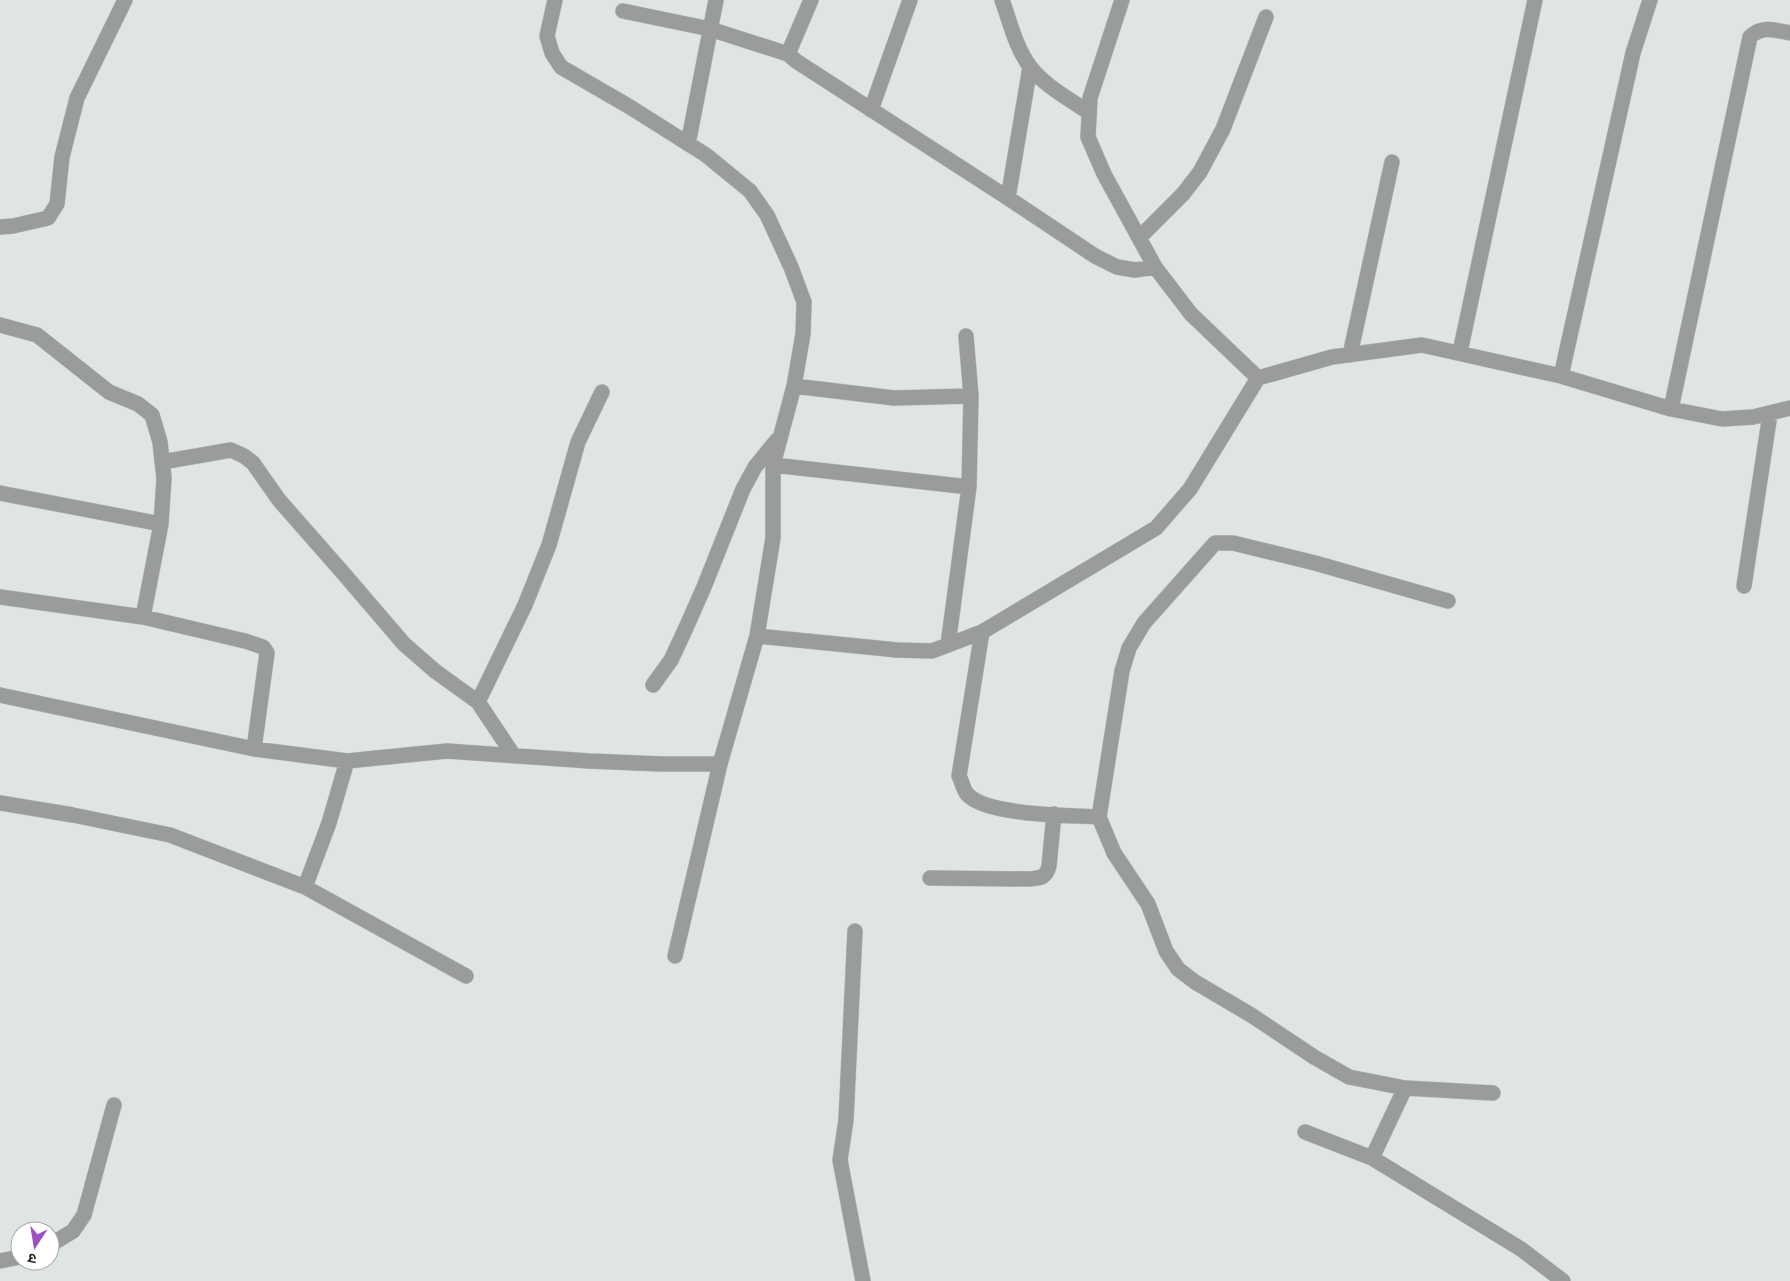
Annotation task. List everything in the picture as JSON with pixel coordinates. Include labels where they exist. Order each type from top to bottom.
[{"type":"street","points":[[0,227],[48,218],[57,204],[62,156],[77,98],[124,0]]},
{"type":"street","points":[[555,0],[548,36],[552,53],[561,67],[688,144],[750,191],[767,215],[791,267],[804,302],[804,334],[794,386],[773,465],[773,538],[758,636],[720,764],[675,956]]},
{"type":"street","points":[[688,144],[716,0]]},
{"type":"street","points":[[788,54],[811,0]]},
{"type":"street","points":[[871,110],[910,0]]},
{"type":"street","points":[[1002,0],[1017,43],[1030,67],[1044,81],[1089,113]]},
{"type":"street","points":[[1122,0],[1090,98],[1088,137],[1104,174],[1155,267],[1191,314],[1258,378]]},
{"type":"street","points":[[1460,352],[1535,0]]},
{"type":"street","points":[[1561,376],[1634,53],[1650,0]]},
{"type":"street","points":[[623,11],[710,30],[788,54],[1095,256],[1117,267],[1135,270],[1155,267]]},
{"type":"street","points":[[1140,238],[1183,194],[1200,172],[1223,128],[1266,17]]},
{"type":"street","points":[[1671,409],[1750,37],[1756,31],[1773,29],[1790,33]]},
{"type":"street","points":[[1008,198],[1030,67]]},
{"type":"street","points":[[1350,354],[1392,162]]},
{"type":"street","points":[[0,325],[36,335],[108,392],[138,404],[152,415],[160,442],[164,478],[162,524],[142,617]]},
{"type":"street","points":[[948,645],[969,487],[971,396],[966,336]]},
{"type":"street","points":[[758,636],[897,650],[932,651],[982,632],[1156,528],[1190,489],[1258,378],[1332,357],[1422,345],[1561,376],[1671,409],[1722,419],[1754,417],[1790,408]]},
{"type":"street","points":[[794,386],[894,398],[971,396]]},
{"type":"street","points":[[478,702],[525,605],[549,545],[578,442],[602,392]]},
{"type":"street","points":[[1744,586],[1770,414]]},
{"type":"street","points":[[653,685],[671,660],[685,630],[743,489],[755,467],[781,435]]},
{"type":"street","points":[[162,462],[231,450],[253,463],[279,500],[404,644],[478,702],[514,756]]},
{"type":"street","points":[[773,465],[969,487]]},
{"type":"street","points":[[0,493],[162,524]]},
{"type":"street","points":[[1448,601],[1315,563],[1233,543],[1215,543],[1144,623],[1129,648],[1122,671],[1099,817],[1114,853],[1148,904],[1166,951],[1178,968],[1195,982],[1349,1077],[1405,1088],[1493,1094]]},
{"type":"street","points":[[0,597],[142,617],[263,647],[267,653],[254,748]]},
{"type":"street","points":[[982,632],[959,776],[967,794],[980,802],[1004,810],[1099,817]]},
{"type":"street","points":[[0,696],[254,748],[347,761],[446,752],[661,764],[720,764]]},
{"type":"street","points":[[305,887],[329,823],[347,761]]},
{"type":"street","points":[[0,803],[73,815],[170,835],[305,887],[466,976]]},
{"type":"street","points":[[930,878],[1042,878],[1047,874],[1049,866],[1054,814]]},
{"type":"street","points":[[855,931],[846,1120],[840,1160],[863,1281]]},
{"type":"street","points":[[1372,1158],[1405,1088]]},
{"type":"street","points":[[60,1239],[73,1231],[84,1215],[114,1104]]},
{"type":"street","points":[[1305,1132],[1372,1158],[1521,1249],[1562,1281]]}]
